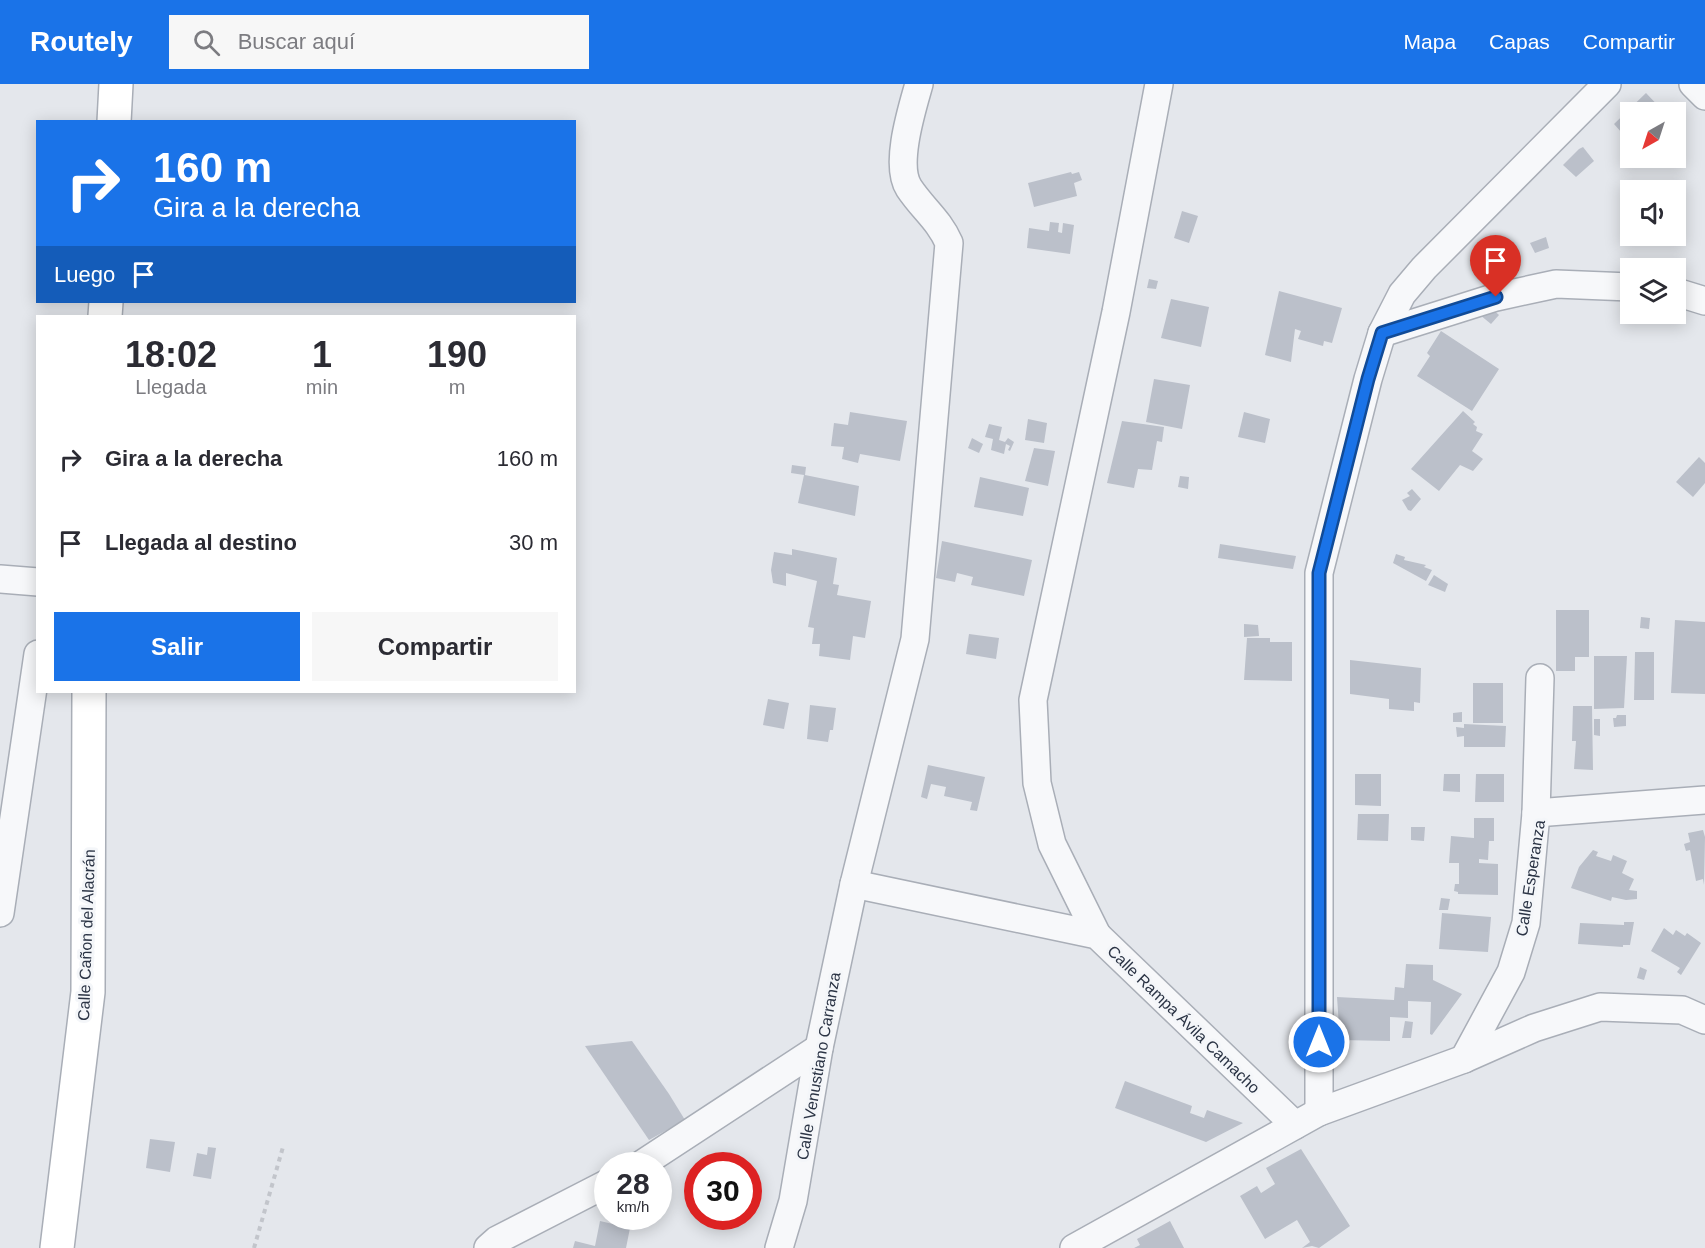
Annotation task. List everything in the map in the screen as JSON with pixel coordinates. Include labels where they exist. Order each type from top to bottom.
[{"type":"main road","points":[[114,120],[116,84]]},
{"type":"main road","name":"Calle Cañon del Alacrán","points":[[57,1248],[88,992],[89,693]]},
{"type":"street","name":"Calle Venustiano Carranza","points":[[778,1248],[793,1202],[819,1048],[854,884],[915,639],[949,243],[941,224],[922,206],[906,184],[903,146],[919,84]]},
{"type":"street","points":[[1097,935],[1053,844],[1036,783],[1033,700],[1116,312],[1159,84]]},
{"type":"street","points":[[1319,1112],[1319,573],[1368,379],[1382,333],[1402,294],[1424,268],[1607,84]]},
{"type":"street","points":[[1693,84],[1705,96]]},
{"type":"street","points":[[1382,333],[1496,297],[1556,284],[1620,286]]},
{"type":"street","points":[[1686,295],[1705,301]]},
{"type":"street","points":[[0,579],[36,582]]},
{"type":"street","points":[[0,913],[36,668]]},
{"type":"street","points":[[1536,813],[1540,678]]},
{"type":"street","name":"Calle Esperanza","points":[[1464,1059],[1511,972],[1526,923],[1536,813],[1705,800]]},
{"type":"street","name":"Calle Rampa Ávila Camacho","points":[[854,884],[1097,935],[1295,1125]]},
{"type":"street","points":[[1074,1248],[1319,1112],[1464,1059],[1534,1028],[1600,1007],[1682,1010],[1705,1020]]},
{"type":"street","points":[[660,1152],[819,1048]]},
{"type":"street","points":[[494,1245],[594,1191]]},
{"type":"path","points":[[254,1248],[283,1147]]},
{"type":"building","points":[[1646,93],[1655,102],[1637,102]]},
{"type":"building","points":[[1620,118],[1620,131],[1614,124]]},
{"type":"building","points":[[1583,147],[1594,161],[1576,177],[1563,165]]},
{"type":"building","points":[[1071,172],[1072,174],[1079,172],[1082,180],[1074,183],[1077,196],[1034,207],[1028,183]]},
{"type":"building","points":[[1182,211],[1198,216],[1189,243],[1174,238]]},
{"type":"building","points":[[1050,222],[1059,223],[1058,232],[1062,233],[1063,223],[1074,225],[1070,254],[1027,248],[1029,228],[1049,231]]},
{"type":"building","points":[[1546,237],[1549,248],[1535,253],[1530,243]]},
{"type":"building","points":[[1149,279],[1158,281],[1156,289],[1147,288]]},
{"type":"building","points":[[1279,291],[1342,308],[1332,343],[1324,341],[1323,346],[1298,339],[1301,331],[1295,329],[1291,362],[1265,355]]},
{"type":"building","points":[[1171,299],[1209,307],[1201,347],[1161,338]]},
{"type":"building","points":[[1489,306],[1499,315],[1491,324],[1480,315]]},
{"type":"building","points":[[1441,331],[1499,369],[1472,411],[1417,376],[1430,356],[1427,353]]},
{"type":"building","points":[[1154,379],[1190,385],[1182,429],[1146,422]]},
{"type":"building","points":[[1463,411],[1475,422],[1473,424],[1477,427],[1476,431],[1483,434],[1472,451],[1483,459],[1473,471],[1460,465],[1439,491],[1411,469]]},
{"type":"building","points":[[850,412],[907,421],[900,461],[860,454],[858,463],[842,459],[844,447],[831,446],[834,423],[848,425]]},
{"type":"building","points":[[1244,412],[1270,419],[1265,443],[1238,437]]},
{"type":"building","points":[[1028,419],[1047,423],[1044,443],[1025,440]]},
{"type":"building","points":[[1122,421],[1164,427],[1162,442],[1157,441],[1152,470],[1138,469],[1134,488],[1107,483]]},
{"type":"building","points":[[989,424],[1002,427],[999,440],[1005,442],[1008,438],[1014,442],[1010,451],[1008,450],[1010,446],[1006,444],[1004,454],[991,450],[993,439],[985,437]]},
{"type":"building","points":[[972,438],[983,444],[979,453],[968,448]]},
{"type":"building","points":[[1034,448],[1055,451],[1048,486],[1025,481]]},
{"type":"building","points":[[1699,457],[1705,463],[1705,483],[1693,497],[1676,482]]},
{"type":"building","points":[[792,465],[806,467],[805,475],[859,486],[855,516],[798,503],[804,475],[791,473]]},
{"type":"building","points":[[1180,476],[1189,477],[1188,489],[1178,487]]},
{"type":"building","points":[[980,477],[1029,488],[1023,516],[974,507]]},
{"type":"building","points":[[1412,489],[1421,499],[1411,511],[1402,500],[1410,496],[1407,493]]},
{"type":"building","points":[[942,541],[1032,560],[1024,596],[971,585],[973,577],[957,573],[955,582],[936,578]]},
{"type":"building","points":[[1220,544],[1296,556],[1293,569],[1218,558]]},
{"type":"building","points":[[792,549],[837,558],[833,584],[839,585],[837,595],[871,601],[865,638],[853,636],[850,660],[819,656],[820,644],[812,644],[814,628],[808,627],[817,581],[786,573],[786,586],[773,583],[771,570],[774,552],[792,555]]},
{"type":"building","points":[[1396,554],[1405,557],[1404,560],[1426,565],[1424,567],[1432,570],[1426,581],[1393,563]]},
{"type":"building","points":[[1434,575],[1448,584],[1445,592],[1428,585]]},
{"type":"building","points":[[1556,610],[1589,610],[1589,657],[1575,657],[1575,671],[1556,671]]},
{"type":"building","points":[[1641,617],[1650,618],[1649,629],[1640,628]]},
{"type":"building","points":[[1675,620],[1705,622],[1705,694],[1671,693]]},
{"type":"building","points":[[1244,624],[1258,625],[1259,636],[1244,637]]},
{"type":"building","points":[[969,634],[999,638],[996,659],[966,654]]},
{"type":"building","points":[[1247,638],[1270,638],[1270,642],[1292,642],[1292,681],[1244,680]]},
{"type":"building","points":[[1635,652],[1654,652],[1654,700],[1634,700]]},
{"type":"building","points":[[1594,656],[1627,656],[1624,708],[1594,709]]},
{"type":"building","points":[[1350,660],[1421,668],[1420,703],[1414,702],[1414,711],[1389,709],[1389,699],[1350,694]]},
{"type":"building","points":[[1473,683],[1503,683],[1503,723],[1473,723]]},
{"type":"building","points":[[768,699],[789,703],[784,729],[763,725]]},
{"type":"building","points":[[810,705],[836,708],[833,730],[830,730],[828,742],[807,739]]},
{"type":"building","points":[[1573,706],[1592,706],[1593,770],[1574,769],[1576,741],[1572,741]]},
{"type":"building","points":[[1462,712],[1462,722],[1453,722],[1453,713]]},
{"type":"building","points":[[1617,715],[1626,715],[1626,726],[1614,727],[1613,718]]},
{"type":"building","points":[[1594,719],[1600,719],[1600,736],[1594,735]]},
{"type":"building","points":[[1464,724],[1506,726],[1505,747],[1464,747],[1464,736],[1457,737],[1456,727],[1464,728]]},
{"type":"building","points":[[928,765],[985,777],[977,811],[970,810],[972,802],[944,796],[946,787],[931,784],[927,799],[921,797]]},
{"type":"building","points":[[1355,774],[1381,774],[1381,806],[1355,805]]},
{"type":"building","points":[[1444,774],[1460,774],[1460,792],[1443,791]]},
{"type":"building","points":[[1476,774],[1504,774],[1504,802],[1475,802]]},
{"type":"building","points":[[1358,814],[1389,814],[1388,841],[1357,840]]},
{"type":"building","points":[[1474,818],[1494,818],[1494,841],[1489,841],[1488,860],[1479,859],[1479,863],[1498,864],[1498,895],[1458,894],[1454,891],[1455,884],[1459,884],[1459,863],[1449,863],[1451,836],[1474,838]]},
{"type":"building","points":[[1411,827],[1425,827],[1424,841],[1411,840]]},
{"type":"building","points":[[1703,830],[1705,837],[1704,885],[1703,879],[1696,881],[1690,850],[1686,851],[1684,844],[1690,842],[1688,833]]},
{"type":"building","points":[[1593,850],[1598,852],[1596,856],[1611,861],[1613,855],[1627,861],[1622,873],[1634,879],[1629,890],[1637,891],[1637,899],[1626,900],[1612,897],[1611,901],[1571,888],[1579,867]]},
{"type":"building","points":[[1441,898],[1450,899],[1448,910],[1439,910]]},
{"type":"building","points":[[1442,913],[1491,917],[1488,952],[1439,949]]},
{"type":"building","points":[[1624,922],[1634,922],[1630,945],[1623,945],[1623,947],[1578,944],[1580,923],[1624,925]]},
{"type":"building","points":[[1664,928],[1673,935],[1676,930],[1685,936],[1687,933],[1701,943],[1681,975],[1677,972],[1680,968],[1651,951]]},
{"type":"building","points":[[1406,964],[1433,965],[1433,980],[1462,994],[1432,1035],[1430,1034],[1431,1002],[1408,1001],[1408,1018],[1390,1017],[1390,1041],[1340,1040],[1337,997],[1394,1000],[1395,987],[1404,988]]},
{"type":"building","points":[[1640,967],[1647,970],[1644,980],[1637,978]]},
{"type":"building","points":[[1405,1021],[1413,1022],[1411,1038],[1402,1038]]},
{"type":"building","points":[[632,1041],[685,1120],[649,1140],[585,1046]]},
{"type":"building","points":[[1125,1081],[1192,1106],[1190,1113],[1204,1118],[1207,1110],[1243,1123],[1206,1142],[1115,1108]]},
{"type":"building","points":[[150,1139],[175,1142],[170,1172],[146,1168]]},
{"type":"building","points":[[208,1147],[216,1148],[211,1179],[193,1176],[197,1153],[207,1155]]},
{"type":"building","points":[[1301,1149],[1350,1226],[1319,1248],[1312,1246],[1302,1248],[1310,1242],[1297,1220],[1265,1239],[1240,1196],[1257,1186],[1261,1193],[1275,1184],[1266,1168]]},
{"type":"building","points":[[1170,1221],[1184,1248],[1134,1248],[1140,1245],[1137,1239]]},
{"type":"building","points":[[598,1230],[630,1230],[626,1248],[573,1248],[575,1241],[595,1246]]},
{"type":"route","points":[[1319,1042],[1319,573],[1368,379],[1382,333],[1496,297]]}]
